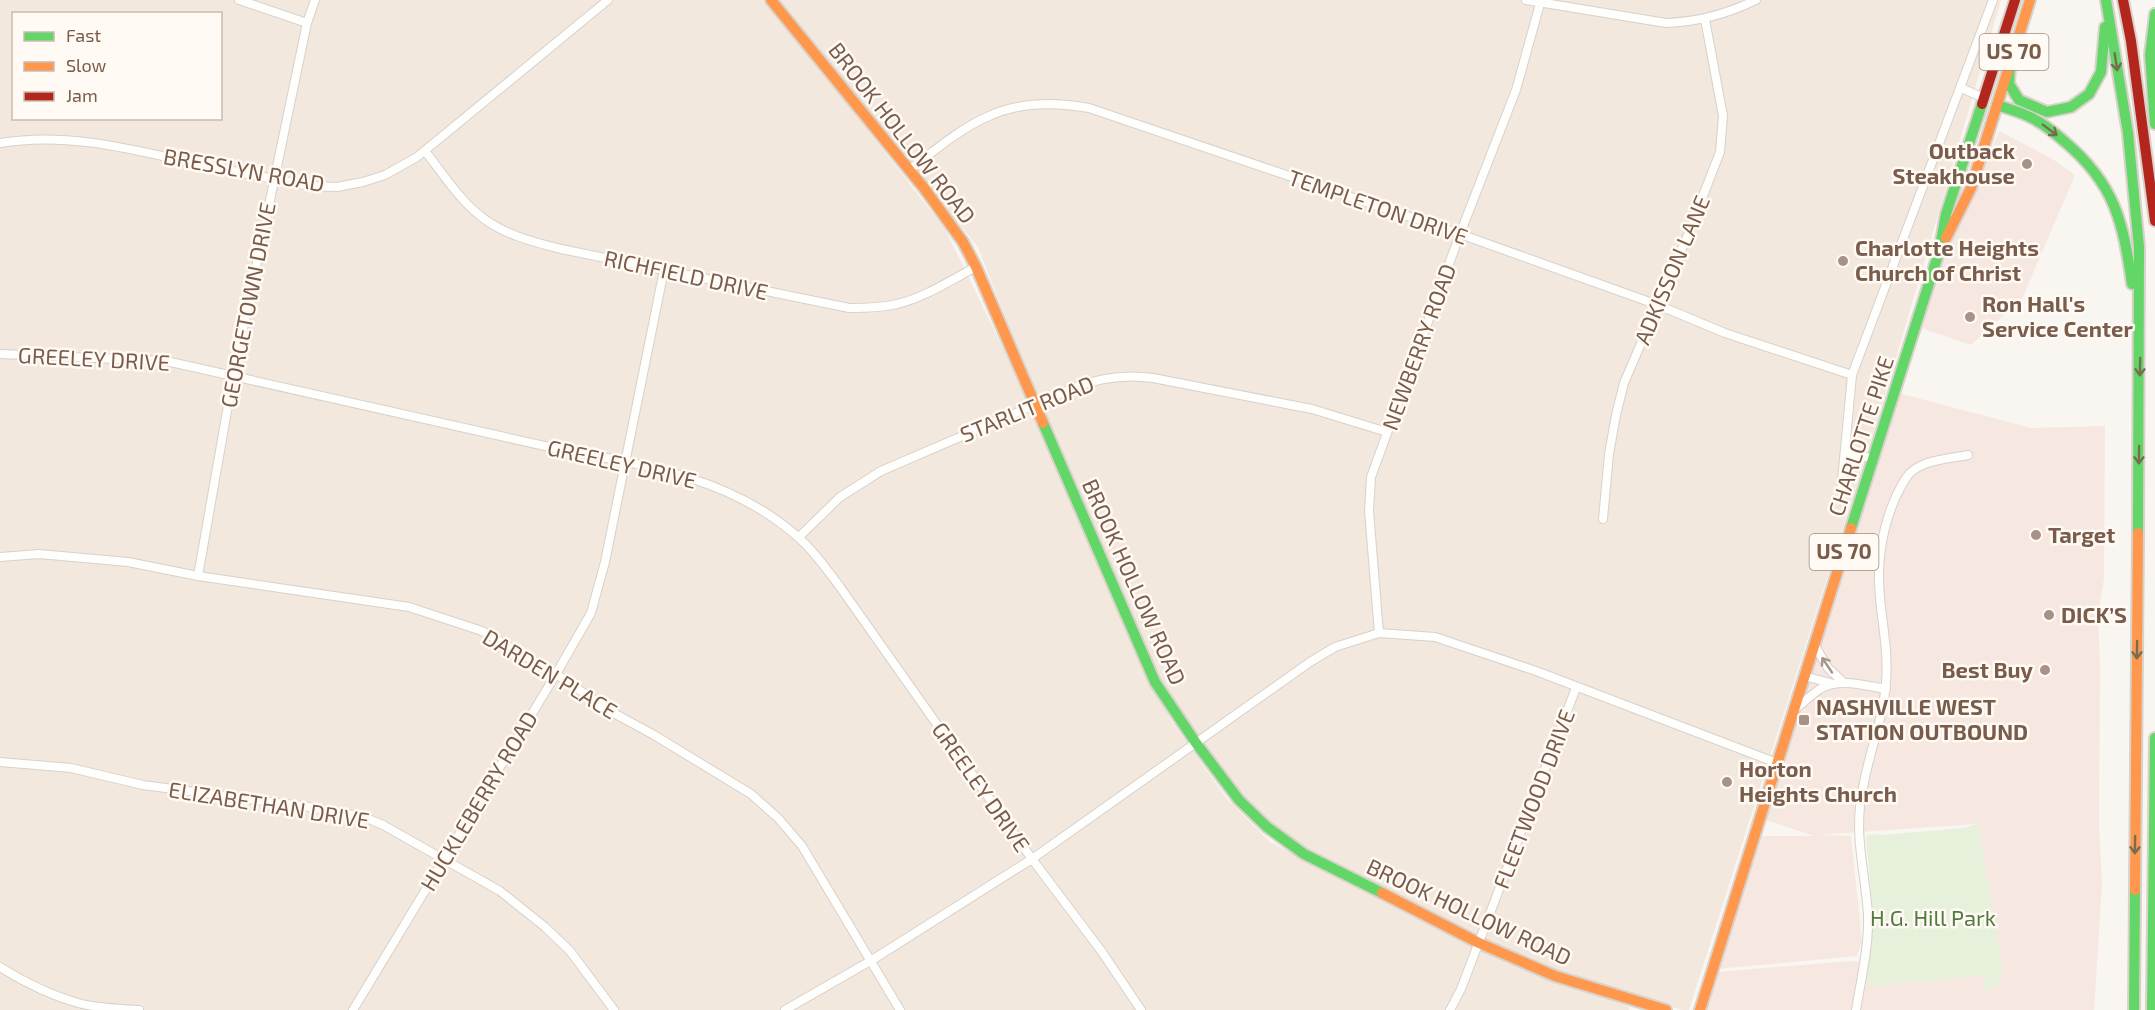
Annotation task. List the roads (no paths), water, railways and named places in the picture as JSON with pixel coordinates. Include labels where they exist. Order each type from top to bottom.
[{"type":"main road","name":"BROOK HOLLOW ROAD","points":[[771,0],[909,170],[963,242],[976,267],[1155,682],[1196,743],[1239,800],[1289,844],[1309,857],[1479,943],[1555,976],[1666,1010]]},
{"type":"main road","name":"CHARLOTTE PIKE","points":[[1700,1010],[1792,711],[1939,252],[1946,214],[2015,0]]},
{"type":"main road","name":"CHARLOTTE PIKE","points":[[1939,252],[1971,188],[2030,0]]},
{"type":"main road","points":[[2123,0],[2131,41],[2155,221]]},
{"type":"main road","points":[[2010,65],[2009,84],[2019,100],[2047,112],[2071,107],[2089,94],[2101,72],[2106,2]]},
{"type":"main road","points":[[2106,2],[2128,134],[2139,247],[2134,1010]]},
{"type":"main road","points":[[2155,14],[2150,55],[2155,124]]},
{"type":"main road","points":[[1984,99],[2037,120],[2080,153],[2100,175],[2112,198],[2123,230],[2140,337]]},
{"type":"main road","points":[[2152,1010],[2155,738]]},
{"type":"street","points":[[239,0],[307,22]]},
{"type":"street","name":"GEORGETOWN DRIVE","points":[[198,576],[233,377],[273,179],[307,22],[315,0]]},
{"type":"street","name":"BRESSLYN ROAD","points":[[0,143],[28,138],[76,140],[314,186],[337,187],[363,182],[385,175],[425,152],[608,0]]},
{"type":"street","points":[[1526,0],[1635,20],[1666,23],[1705,19],[1756,0]]},
{"type":"street","points":[[1841,491],[1852,375],[1993,0]]},
{"type":"street","name":"NEWBERRY ROAD","points":[[1379,633],[1369,511],[1371,477],[1460,234],[1516,90],[1541,1]]},
{"type":"street","name":"ADKISSON LANE","points":[[1603,519],[1608,457],[1624,383],[1720,152],[1723,116],[1705,19]]},
{"type":"street","points":[[1961,88],[1984,99]]},
{"type":"street","name":"TEMPLETON DRIVE","points":[[909,170],[947,142],[990,115],[1023,106],[1065,104],[1105,113],[1460,234],[1658,304],[1717,330],[1852,375]]},
{"type":"street","name":"RICHFIELD DRIVE","points":[[425,152],[467,204],[483,219],[502,230],[561,249],[849,308],[878,308],[898,304],[976,267]]},
{"type":"street","name":"HUCKLEBERRY ROAD","points":[[353,1010],[591,613],[626,461],[664,270]]},
{"type":"street","name":"GREELEY DRIVE","points":[[0,354],[166,361],[564,450],[671,471],[723,489],[772,517],[799,537],[840,587],[1032,859],[1102,952],[1141,1010]]},
{"type":"street","name":"STARLIT ROAD","points":[[799,537],[840,497],[880,471],[1093,380],[1138,376],[1312,409],[1388,432]]},
{"type":"street","points":[[1845,452],[1873,459]]},
{"type":"street","points":[[1856,1010],[1868,934],[1868,915],[1858,830],[1860,805],[1886,689],[1886,648],[1879,581],[1880,553],[1895,499],[1911,472],[1923,465],[1968,454]]},
{"type":"street","name":"DARDEN PLACE","points":[[0,556],[39,554],[106,559],[198,576],[409,607],[482,631],[556,674],[608,710],[654,735],[758,800],[778,818],[802,846],[900,1010]]},
{"type":"street","points":[[784,1010],[872,960],[1032,859],[1310,662],[1335,647],[1379,633],[1435,637],[1536,671],[1777,763]]},
{"type":"street","points":[[1814,644],[1828,668],[1844,683]]},
{"type":"street","points":[[1804,676],[1834,684]]},
{"type":"street","points":[[1792,711],[1822,687],[1834,684],[1844,683],[1886,689]]},
{"type":"street","name":"FLEETWOOD DRIVE","points":[[1450,1010],[1479,943],[1576,688]]},
{"type":"street","name":"ELIZABETHAN DRIVE","points":[[0,762],[71,768],[143,785],[309,807],[364,817],[389,827],[500,891],[545,927],[570,951],[614,1010]]},
{"type":"street","points":[[0,967],[32,985],[77,1003],[139,1010]]},
{"type":"place","name":"Outback Steakhouse","points":[[2027,164]]},
{"type":"place","name":"Charlotte Heights Church of Christ","points":[[1843,261]]},
{"type":"place","name":"Ron Hall's Service Center","points":[[1970,317]]},
{"type":"place","name":"Target","points":[[2036,535]]},
{"type":"place","name":"DICK’S","points":[[2049,615]]},
{"type":"place","name":"Best Buy","points":[[2045,670]]},
{"type":"place","name":"NASHVILLE WEST STATION OUTBOUND","points":[[1804,720]]},
{"type":"place","name":"Horton Heights Church","points":[[1727,782]]},
{"type":"park label","name":"H.G. Hill Park","points":[[1933,918]]}]
